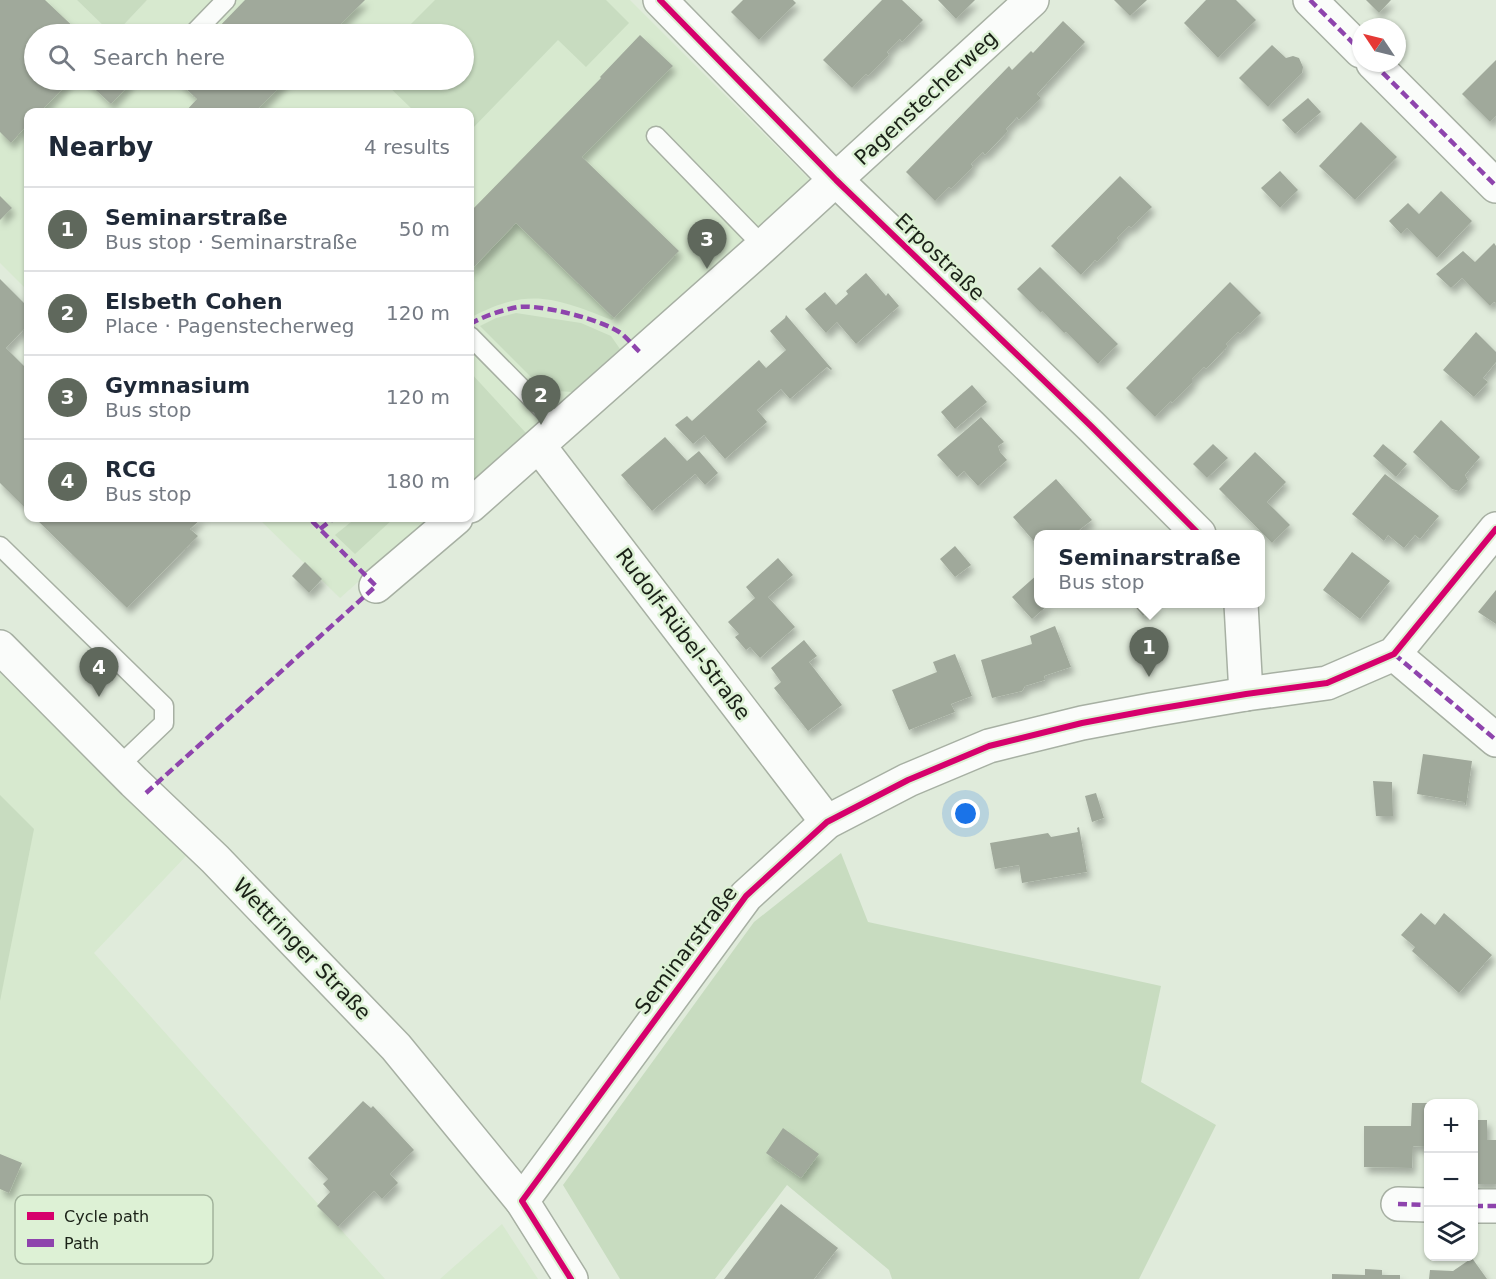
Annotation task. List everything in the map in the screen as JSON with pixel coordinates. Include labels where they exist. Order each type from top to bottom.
[{"type":"street","name":"Erpostraße","points":[[660,0],[836,180],[1084,419],[1195,530]]},
{"type":"street","name":"Pagenstecherweg","points":[[474,503],[763,246],[1032,0]]},
{"type":"street","points":[[1310,0],[1352,42]]},
{"type":"street","points":[[1382,72],[1496,186]]},
{"type":"street","name":"Rudolf-Rübel-Straße","points":[[549,437],[827,822]]},
{"type":"street","points":[[376,586],[451,522]]},
{"type":"street","name":"Seminarstraße","points":[[522,1201],[746,896],[827,822],[908,780],[989,747],[1082,723],[1246,694],[1327,683],[1394,654],[1496,528]]},
{"type":"street","points":[[1241,608],[1246,694]]},
{"type":"street","name":"Wettringer Straße","points":[[0,647],[118,766],[215,859],[396,1047],[522,1201],[571,1279]]},
{"type":"street","points":[[1394,654],[1496,740]]},
{"type":"street","points":[[1478,1206],[1496,1206]]},
{"type":"lane","points":[[203,24],[226,0]]},
{"type":"lane","points":[[656,136],[763,246]]},
{"type":"lane","points":[[474,341],[549,437]]},
{"type":"lane","points":[[0,546],[164,706],[164,723],[118,766]]},
{"type":"shaded area","points":[[0,0],[77,0],[102,24],[24,24],[24,90],[474,90],[474,24],[124,24],[147,0],[630,0],[810,180],[474,479],[474,108],[24,108],[24,287],[0,263]]},
{"type":"shaded area","points":[[77,0],[147,0],[124,24],[102,24]]},
{"type":"shaded area","points":[[435,0],[606,0],[629,23],[586,67],[558,40],[474,127],[474,108],[411,108],[392,90],[474,90],[474,24],[411,24]]},
{"type":"shaded area","points":[[516,223],[614,318],[612,320],[573,306],[541,299],[508,302],[474,316],[474,267]]},
{"type":"shaded area","points":[[516,313],[581,323],[611,336],[620,349],[572,392],[544,390],[480,326],[496,318]]},
{"type":"shaded area","points":[[474,376],[526,433],[474,479]]},
{"type":"shaded area","points":[[262,522],[426,522],[340,598]]},
{"type":"shaded area","points":[[351,522],[390,522],[355,554],[335,535]]},
{"type":"shaded area","points":[[0,672],[186,856],[94,953],[385,1279],[0,1279]]},
{"type":"shaded area","points":[[0,795],[34,829],[0,1001]]},
{"type":"shaded area","points":[[841,853],[868,922],[1161,986],[1141,1082],[1216,1125],[1139,1279],[892,1279],[889,1270],[787,1185],[715,1279],[620,1279],[563,1185],[754,922]]},
{"type":"shaded area","points":[[502,1224],[538,1279],[440,1279]]},
{"type":"building","points":[[0,0],[45,0],[70,24],[24,24],[24,90],[61,90],[44,108],[24,108],[24,128],[11,143],[0,132]]},
{"type":"building","points":[[245,0],[365,0],[341,24],[222,24]]},
{"type":"building","points":[[743,0],[793,0],[796,3],[759,40],[731,12]]},
{"type":"building","points":[[882,0],[902,0],[923,20],[902,42],[900,39],[887,52],[889,55],[868,76],[866,74],[852,88],[823,60]]},
{"type":"building","points":[[938,0],[975,0],[956,19]]},
{"type":"building","points":[[1114,0],[1147,0],[1130,16]]},
{"type":"building","points":[[1206,0],[1236,0],[1256,20],[1218,58],[1184,23]]},
{"type":"building","points":[[1366,0],[1391,0],[1379,13]]},
{"type":"building","points":[[1063,21],[1085,42],[1037,94],[1041,98],[1019,120],[1017,117],[1006,129],[1008,131],[985,155],[983,152],[971,164],[973,167],[935,201],[906,172],[1009,66],[1012,70],[1031,51],[1033,53]]},
{"type":"building","points":[[640,35],[673,66],[582,157],[679,251],[614,318],[516,223],[474,267],[474,208]]},
{"type":"building","points":[[1272,45],[1286,58],[1293,56],[1299,58],[1303,67],[1302,73],[1268,107],[1239,78]]},
{"type":"building","points":[[1496,60],[1496,116],[1490,122],[1462,94]]},
{"type":"building","points":[[96,90],[124,90],[111,104]]},
{"type":"building","points":[[188,90],[277,90],[259,108],[189,108],[197,99]]},
{"type":"building","points":[[1308,98],[1321,112],[1295,134],[1282,120]]},
{"type":"building","points":[[1361,122],[1397,157],[1355,200],[1319,166]]},
{"type":"building","points":[[1280,171],[1298,190],[1280,208],[1261,188]]},
{"type":"building","points":[[1120,176],[1152,207],[1131,228],[1129,226],[1117,238],[1119,240],[1081,275],[1051,246]]},
{"type":"building","points":[[1441,191],[1472,221],[1437,258],[1407,228],[1401,234],[1389,221],[1408,203],[1419,214]]},
{"type":"building","points":[[0,196],[12,208],[0,220]]},
{"type":"building","points":[[1494,243],[1496,246],[1496,303],[1490,306],[1462,278],[1451,288],[1436,274],[1463,251],[1475,262]]},
{"type":"building","points":[[1040,267],[1118,344],[1098,364],[1017,289]]},
{"type":"building","points":[[866,273],[886,296],[888,293],[899,306],[856,344],[837,322],[826,333],[805,309],[825,292],[836,305],[848,294],[846,291]]},
{"type":"building","points":[[0,279],[24,303],[24,329],[6,348],[24,366],[24,507],[0,483]]},
{"type":"building","points":[[1230,282],[1261,313],[1240,334],[1238,332],[1206,369],[1204,367],[1192,379],[1192,383],[1155,417],[1126,388]]},
{"type":"building","points":[[786,315],[832,369],[827,367],[790,399],[781,389],[757,410],[767,422],[725,459],[704,435],[693,444],[675,425],[687,416],[692,421],[759,360],[766,368],[786,350],[770,331]]},
{"type":"building","points":[[1476,332],[1496,352],[1496,362],[1483,378],[1488,382],[1474,397],[1443,370]]},
{"type":"building","points":[[972,385],[987,402],[955,429],[941,412]]},
{"type":"building","points":[[981,417],[1004,442],[998,446],[1007,460],[978,486],[964,471],[957,477],[937,455]]},
{"type":"building","points":[[1441,420],[1480,457],[1465,475],[1468,481],[1459,491],[1452,489],[1413,452]]},
{"type":"building","points":[[665,437],[687,461],[699,451],[718,473],[705,485],[695,474],[652,511],[621,475]]},
{"type":"building","points":[[1213,444],[1228,458],[1207,478],[1193,464]]},
{"type":"building","points":[[1383,444],[1407,464],[1396,477],[1373,456]]},
{"type":"building","points":[[1255,452],[1286,482],[1267,502],[1290,525],[1272,543],[1265,536],[1265,530],[1259,530],[1219,489]]},
{"type":"building","points":[[1385,474],[1439,516],[1420,539],[1415,535],[1404,548],[1388,535],[1384,541],[1352,514]]},
{"type":"building","points":[[1056,479],[1092,520],[1079,530],[1034,530],[1034,541],[1013,517]]},
{"type":"building","points":[[39,522],[198,522],[190,529],[198,536],[127,608]]},
{"type":"building","points":[[955,546],[971,565],[955,577],[940,559]]},
{"type":"building","points":[[1352,552],[1390,581],[1360,619],[1323,590]]},
{"type":"building","points":[[778,558],[793,575],[768,597],[795,627],[760,658],[750,647],[746,650],[735,637],[739,634],[728,622],[755,598],[746,587]]},
{"type":"building","points":[[305,562],[322,579],[309,593],[292,576]]},
{"type":"building","points":[[1034,578],[1034,608],[1044,608],[1032,619],[1012,597]]},
{"type":"building","points":[[1496,590],[1496,624],[1478,612]]},
{"type":"building","points":[[1136,608],[1152,608],[1143,616]]},
{"type":"building","points":[[1055,626],[1071,667],[1044,676],[1045,680],[1025,686],[1022,691],[992,698],[981,660],[1032,644],[1030,636]]},
{"type":"building","points":[[804,640],[817,656],[809,662],[842,705],[808,731],[774,688],[781,682],[771,668]]},
{"type":"building","points":[[955,654],[972,696],[951,704],[955,712],[909,730],[892,690],[937,672],[933,662]]},
{"type":"building","points":[[1423,754],[1472,761],[1466,806],[1464,802],[1417,794]]},
{"type":"building","points":[[1373,781],[1392,782],[1393,816],[1376,816]]},
{"type":"building","points":[[1096,793],[1104,818],[1092,822],[1085,796]]},
{"type":"building","points":[[1079,827],[1087,872],[1022,883],[1019,865],[995,869],[990,843],[1048,833],[1051,837],[1078,832]]},
{"type":"building","points":[[1421,913],[1435,925],[1444,913],[1492,955],[1459,993],[1412,951],[1415,947],[1401,935]]},
{"type":"building","points":[[363,1101],[371,1108],[373,1106],[414,1150],[390,1174],[398,1183],[382,1199],[374,1191],[338,1227],[317,1206],[330,1192],[323,1184],[328,1179],[308,1158]]},
{"type":"building","points":[[1412,1103],[1424,1103],[1424,1147],[1413,1146],[1412,1168],[1364,1167],[1364,1126],[1411,1126]]},
{"type":"building","points":[[1478,1120],[1487,1120],[1487,1140],[1496,1140],[1496,1184],[1478,1184]]},
{"type":"building","points":[[783,1128],[819,1154],[801,1178],[766,1153]]},
{"type":"building","points":[[0,1154],[22,1163],[9,1193],[0,1189]]},
{"type":"building","points":[[781,1204],[838,1248],[814,1279],[724,1279]]},
{"type":"building","points":[[1468,1261],[1474,1261],[1487,1279],[1429,1279],[1430,1270],[1453,1271]]},
{"type":"building","points":[[1365,1269],[1382,1270],[1382,1275],[1400,1275],[1400,1279],[1332,1279],[1332,1274],[1365,1275]]},
{"type":"marked path","points":[[1310,0],[1352,42]]},
{"type":"marked path","points":[[1382,72],[1496,186]]},
{"type":"marked path","points":[[474,322],[518,307],[541,308],[601,323],[622,334],[642,354]]},
{"type":"marked path","points":[[146,793],[376,586],[313,522]]},
{"type":"marked path","points":[[320,529],[329,522]]},
{"type":"marked path","points":[[1394,654],[1496,740]]},
{"type":"marked path","points":[[1398,1204],[1424,1205]]},
{"type":"marked path","points":[[1478,1206],[1496,1206]]},
{"type":"cycle path","points":[[660,0],[836,180],[1092,427],[1195,530]]},
{"type":"cycle path","points":[[571,1279],[522,1201],[746,896],[827,822],[908,780],[989,746],[1082,723],[1151,710],[1327,683],[1394,654],[1496,529]]},
{"type":"place","name":"Gymnasium","points":[[707,269]]},
{"type":"place","name":"Elsbeth Cohen","points":[[541,425]]},
{"type":"place","name":"Seminarstraße","points":[[1149,677]]},
{"type":"place","name":"RCG","points":[[99,697]]}]
